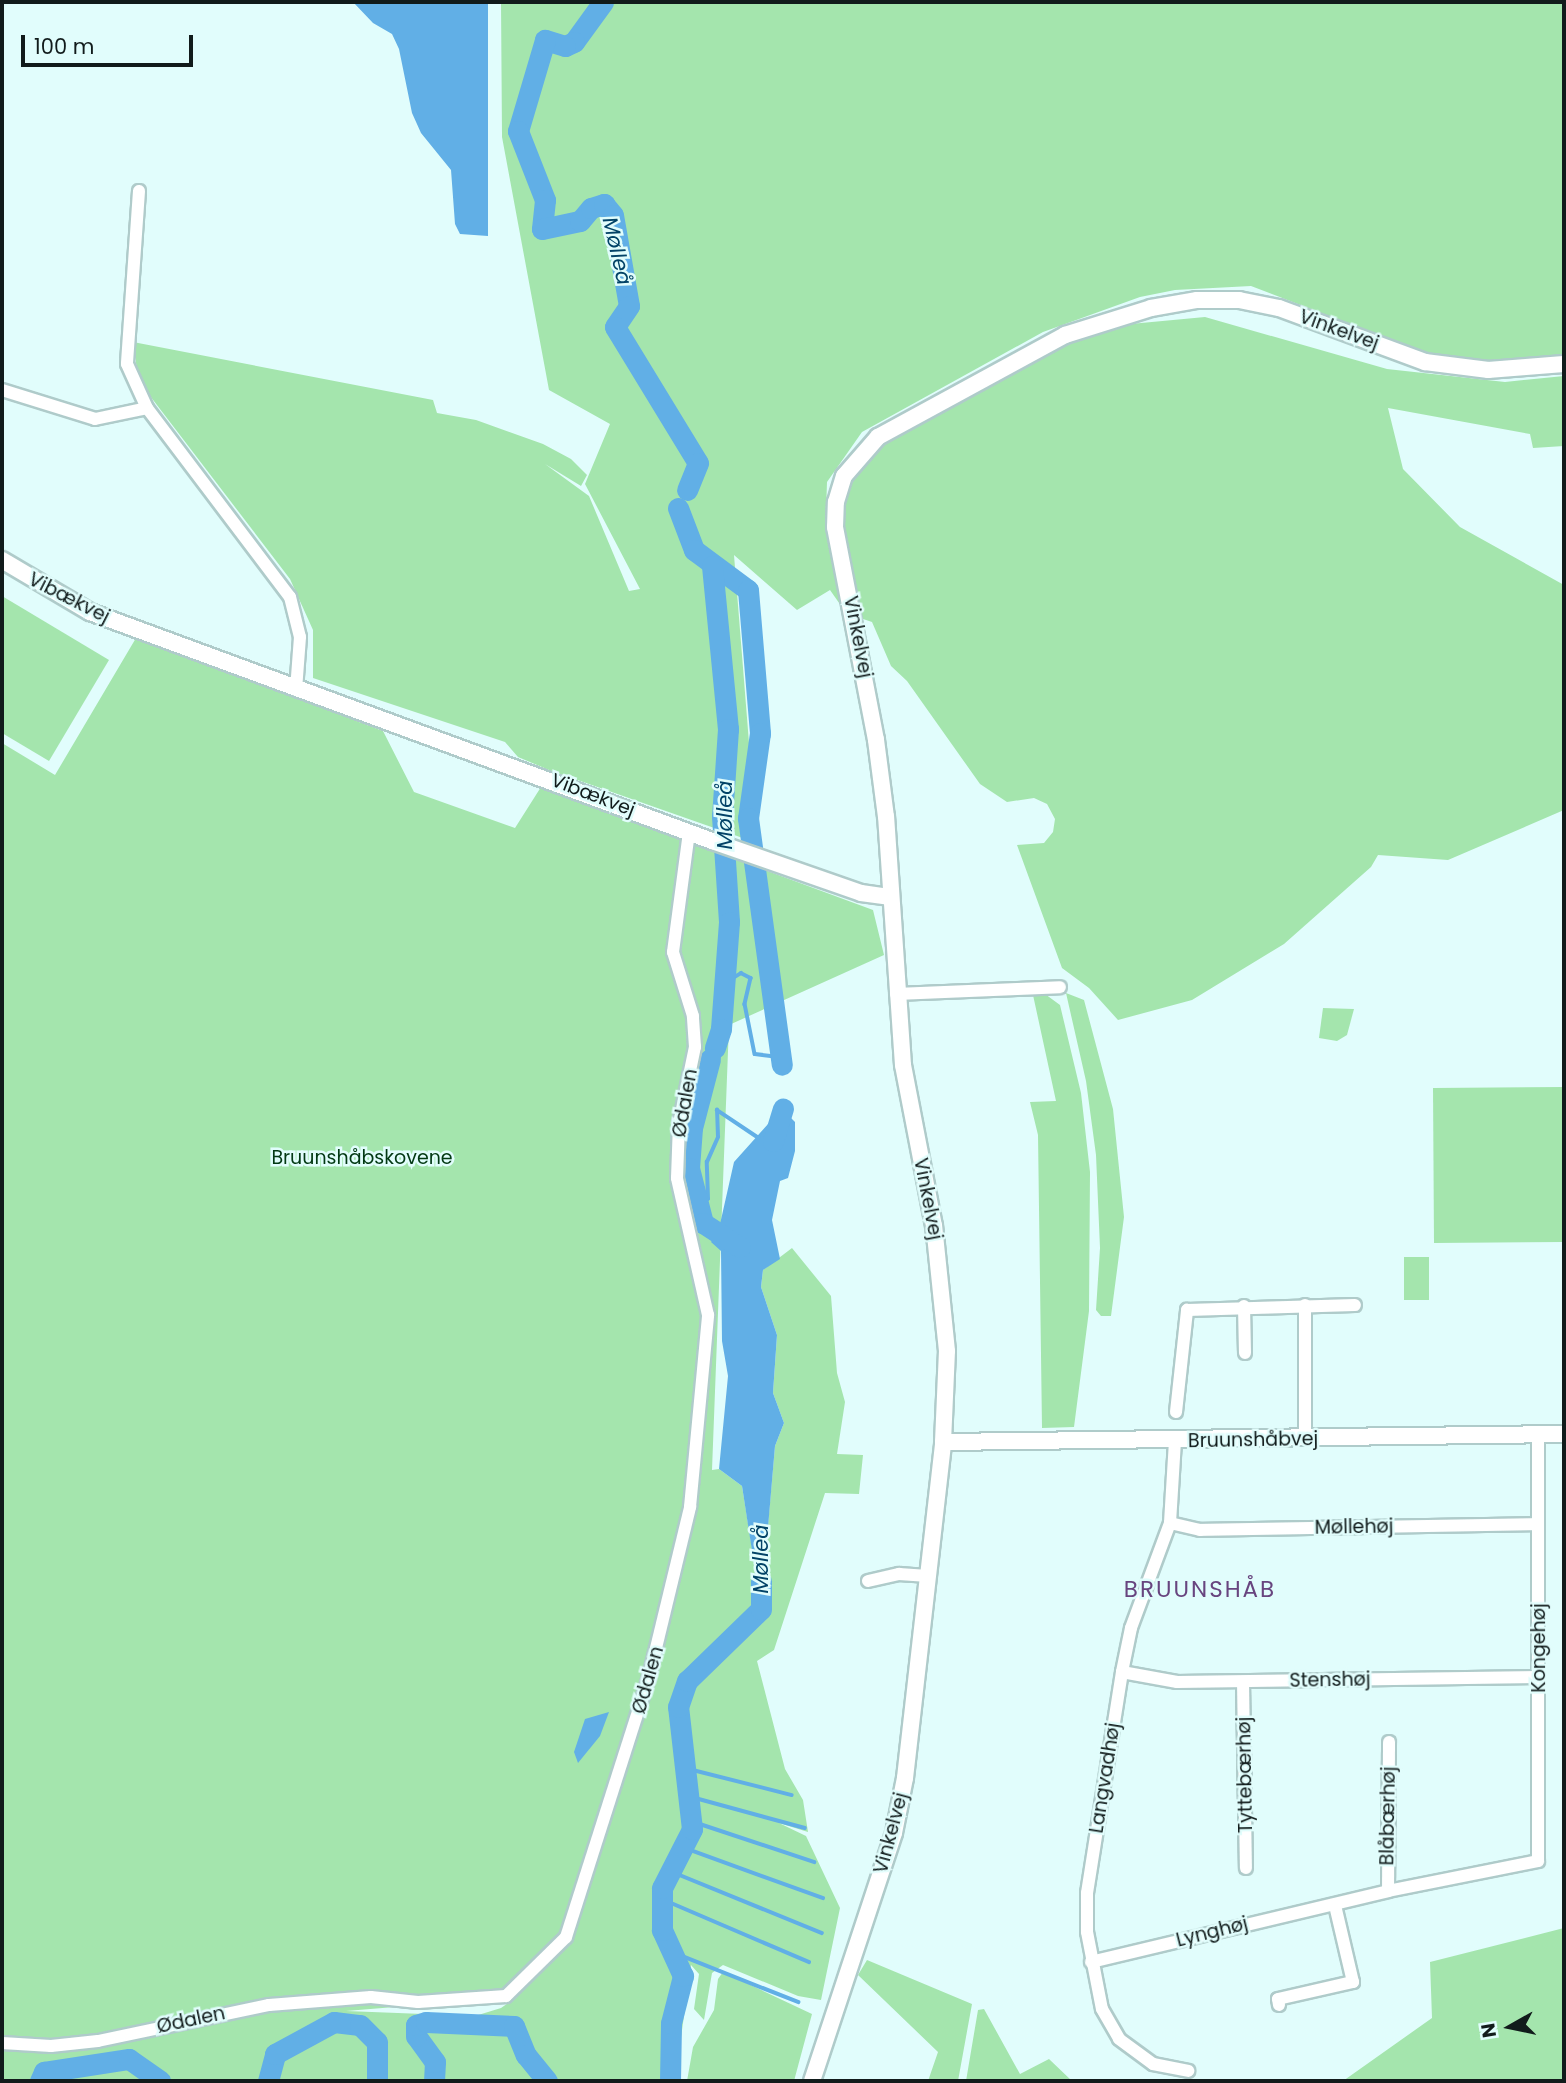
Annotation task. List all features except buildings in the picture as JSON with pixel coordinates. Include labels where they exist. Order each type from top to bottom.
[{"type":"street","points":[[139,191],[127,364],[147,408],[290,597],[300,637],[296,690]]},
{"type":"street","name":"Vinkelvej","points":[[812,2081],[894,1833],[905,1778],[943,1442],[947,1351],[944,1288],[909,1108],[876,740],[835,527],[836,502],[844,476],[878,437],[1065,335],[1151,308],[1197,300],[1239,300],[1279,308],[1426,362],[1488,370],[1564,364]]},
{"type":"street","points":[[2,390],[95,419],[147,408]]},
{"type":"street","name":"Vibækvej","points":[[2,559],[90,612],[296,690],[509,763],[712,841],[862,893],[891,897]]},
{"type":"street","name":"Ødalen","points":[[2,2043],[51,2046],[98,2041],[269,2005],[371,1997],[418,2002],[506,1996],[566,1937],[649,1677],[690,1507],[708,1315],[677,1178],[679,1124],[695,1047],[693,1016],[673,952],[689,832]]},
{"type":"street","points":[[897,994],[1060,987]]},
{"type":"street","points":[[1176,1412],[1187,1310],[1244,1306],[1355,1305]]},
{"type":"street","points":[[1244,1306],[1245,1353]]},
{"type":"street","points":[[1305,1306],[1305,1439]]},
{"type":"street","name":"Kongehøj","points":[[1538,1434],[1538,1861]]},
{"type":"street","name":"Bruunshåbvej","points":[[943,1442],[1564,1434]]},
{"type":"street","name":"Langvadhøj","points":[[1175,1441],[1170,1523],[1130,1628],[1087,1893],[1091,1962],[1102,2008],[1119,2039],[1153,2064],[1188,2071]]},
{"type":"street","name":"Møllehøj","points":[[1170,1523],[1200,1530],[1538,1524]]},
{"type":"street","points":[[868,1581],[899,1574],[928,1576]]},
{"type":"street","name":"Stenshøj","points":[[1122,1672],[1177,1682],[1539,1677]]},
{"type":"street","name":"Tyttebærhøj","points":[[1243,1682],[1246,1868]]},
{"type":"street","name":"Blåbærhøj","points":[[1388,1891],[1389,1742]]},
{"type":"street","name":"Lynghøj","points":[[1091,1962],[1388,1891],[1538,1861]]},
{"type":"street","points":[[1279,2005],[1278,1999],[1353,1982],[1335,1905]]},
{"type":"green space","points":[[501,2],[1564,2],[1564,356],[1475,361],[1420,351],[1251,286],[1175,290],[1140,297],[1043,332],[862,432],[827,482],[826,513],[844,610],[830,590],[797,610],[734,555],[757,843],[549,770],[518,757],[505,742],[313,678],[313,630],[290,579],[147,392],[137,370],[133,342],[433,400],[437,413],[476,420],[543,444],[571,459],[587,475],[581,486],[545,464],[589,496],[629,591],[640,589],[585,484],[610,424],[549,390],[502,137]]},
{"type":"green space","points":[[1205,317],[1387,369],[1505,382],[1564,376],[1564,446],[1533,448],[1530,434],[1388,408],[1403,469],[1460,527],[1564,585],[1564,810],[1448,860],[1378,855],[1371,867],[1284,944],[1192,1000],[1118,1020],[1089,988],[1062,968],[1017,845],[1044,843],[1053,832],[1055,819],[1047,804],[1034,798],[1007,802],[980,784],[907,681],[891,666],[872,622],[860,618],[842,510],[852,476],[867,454],[899,429],[1088,328]]},
{"type":"green space","points":[[2,596],[109,660],[49,761],[2,733]]},
{"type":"green space","name":"Bruunshåbskovene","points":[[136,638],[383,731],[414,792],[515,828],[541,787],[873,910],[884,955],[729,1025],[712,1470],[719,1469],[742,1486],[761,1605],[775,1446],[784,1423],[773,1393],[777,1335],[761,1287],[763,1270],[792,1248],[831,1296],[837,1373],[845,1402],[837,1454],[863,1455],[859,1494],[825,1493],[774,1650],[757,1661],[785,1769],[803,1800],[808,1832],[779,1823],[806,1836],[840,1908],[821,2000],[798,1996],[723,1965],[712,1973],[704,2020],[694,2009],[699,1974],[691,1965],[675,2081],[2,2081],[2,743],[55,775]],"holes":[[[517,1997],[501,2008],[475,2016],[346,2011]]]},
{"type":"green space","points":[[1066,993],[1084,1000],[1113,1109],[1124,1217],[1111,1316],[1101,1316],[1096,1310],[1100,1248],[1096,1155],[1086,1081]]},
{"type":"green space","points":[[1045,994],[1060,1005],[1081,1093],[1090,1172],[1089,1311],[1074,1427],[1042,1428],[1038,1135],[1030,1102],[1056,1101],[1033,995]]},
{"type":"green space","points":[[1323,1008],[1354,1009],[1347,1035],[1337,1041],[1319,1038]]},
{"type":"green space","points":[[1564,1087],[1564,1242],[1434,1243],[1433,1088]]},
{"type":"green space","points":[[1404,1257],[1429,1257],[1429,1300],[1404,1300]]},
{"type":"green space","points":[[1564,1928],[1564,2081],[1343,2081],[1432,2018],[1430,1962]]},
{"type":"green space","points":[[867,1960],[972,2004],[958,2081],[928,2081],[938,2052],[858,1975]]},
{"type":"green space","points":[[723,1972],[812,2014],[794,2081],[687,2081],[693,2047],[714,2010],[718,1979]]},
{"type":"green space","points":[[984,2009],[1020,2074],[1049,2059],[1072,2081],[966,2081],[978,2010]]},
{"type":"water","points":[[353,2],[488,2],[488,236],[460,234],[455,224],[451,170],[421,133],[412,113],[399,49],[392,34],[373,23]]},
{"type":"water","points":[[777,1114],[787,1114],[795,1122],[795,1151],[788,1178],[780,1181],[772,1220],[780,1259],[763,1270],[761,1287],[777,1335],[773,1393],[784,1423],[775,1446],[761,1609],[742,1486],[719,1469],[728,1376],[722,1341],[721,1251],[711,1242],[718,1233],[734,1162]]},
{"type":"water","points":[[609,1712],[600,1736],[578,1763],[574,1752],[585,1719]]},
{"type":"waterway","name":"Mølleå","points":[[603,2],[574,42],[565,46],[545,40],[518,131],[545,200],[542,229],[580,221],[591,208],[604,204],[613,215],[629,306],[615,327],[698,463],[687,490]]},
{"type":"waterway","points":[[678,508],[694,550],[748,590],[760,733],[748,818],[782,1065]]},
{"type":"waterway","name":"Mølleå","points":[[712,566],[728,729],[722,816],[729,922],[721,1029],[715,1048]]},
{"type":"waterway","points":[[723,984],[741,973],[751,978],[745,1004],[755,1054],[779,1057]]},
{"type":"waterway","name":"Mølleå","points":[[710,1059],[692,1128],[689,1168],[703,1223],[740,1247]]},
{"type":"waterway","points":[[773,1141],[783,1108]]},
{"type":"waterway","points":[[696,1207],[708,1199],[707,1162],[718,1137],[717,1110],[759,1138]]},
{"type":"waterway","name":"Mølleå","points":[[670,2081],[671,2023],[683,1976],[662,1930],[662,1888],[692,1829],[678,1707],[687,1681],[761,1609],[761,1581]]},
{"type":"waterway","points":[[685,1768],[792,1795]]},
{"type":"waterway","points":[[688,1796],[805,1828]]},
{"type":"waterway","points":[[691,1821],[814,1862]]},
{"type":"waterway","points":[[682,1847],[823,1898]]},
{"type":"waterway","points":[[670,1871],[822,1933]]},
{"type":"waterway","points":[[662,1899],[809,1962]]},
{"type":"waterway","points":[[672,1952],[798,2002]]},
{"type":"waterway","name":"Mølleå","points":[[268,2081],[275,2054],[334,2022],[360,2025],[377,2042],[377,2081]]},
{"type":"waterway","name":"Mølleå","points":[[434,2081],[435,2062],[416,2036],[416,2025],[426,2022],[514,2026],[526,2055],[547,2081]]},
{"type":"waterway","name":"Mølleå","points":[[40,2081],[44,2072],[129,2059],[160,2081]]},
{"type":"district","name":"BRUUNSHÅB","points":[[1200,1589]]}]
